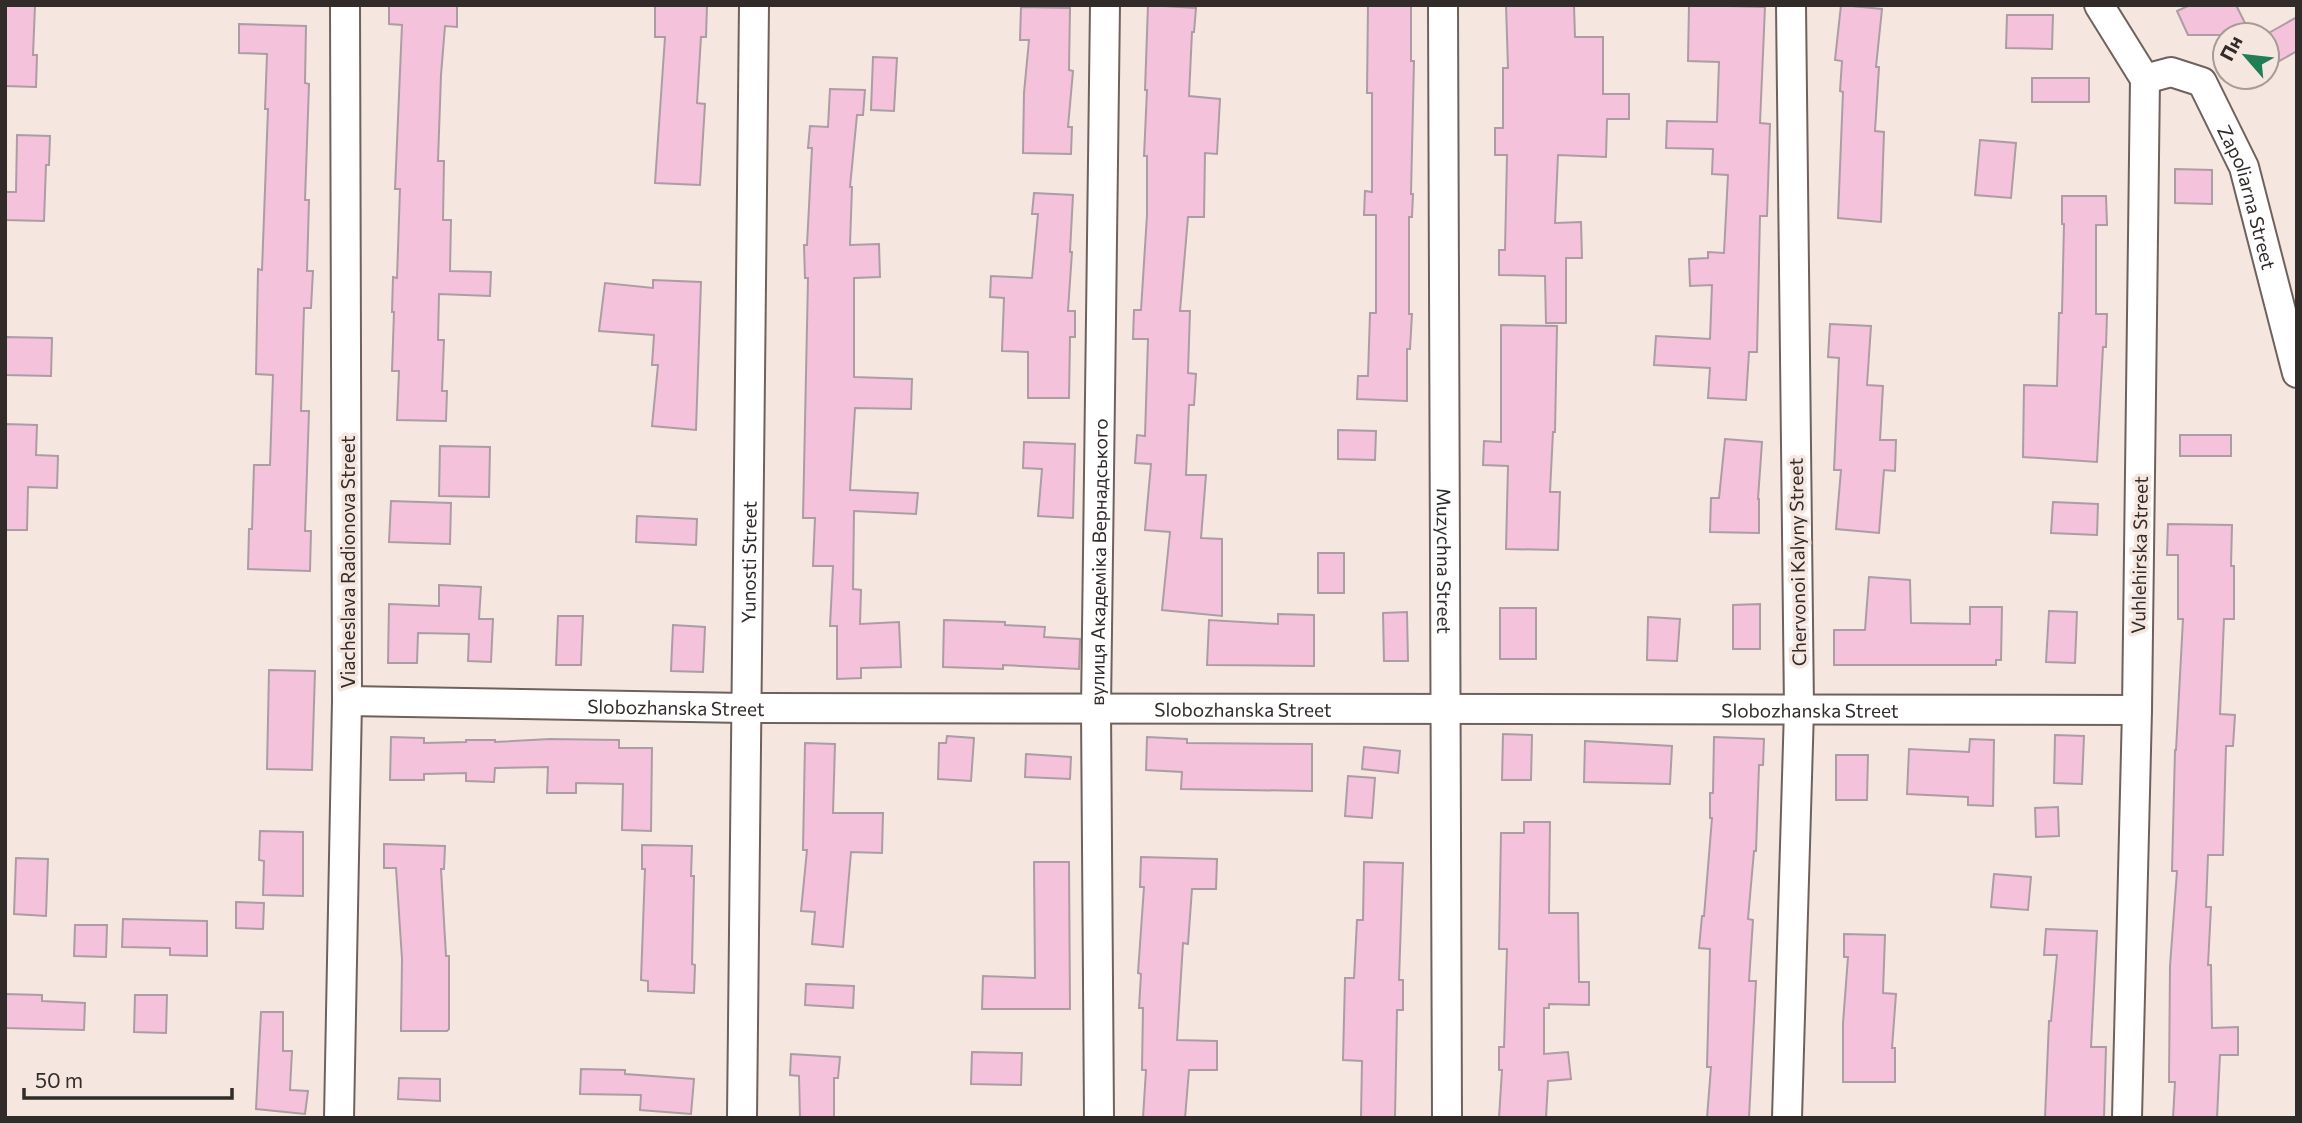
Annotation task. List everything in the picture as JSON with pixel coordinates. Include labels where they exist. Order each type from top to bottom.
[{"type":"street","name":"Viacheslava Radionova Street","points":[[339,1118],[347,701],[345,5]]},
{"type":"street","name":"Yunosti Street","points":[[742,1118],[754,5]]},
{"type":"street","name":"вулиця Академіка Вернадського","points":[[1099,1118],[1096,709],[1105,5]]},
{"type":"street","name":"Muzychna Street","points":[[1443,5],[1447,1118]]},
{"type":"street","name":"Chervonoi Kalyny Street","points":[[1787,1118],[1799,709],[1791,5]]},
{"type":"street","points":[[2099,5],[2145,79]]},
{"type":"street","name":"Zapoliarna Street","points":[[2145,79],[2171,72],[2202,82],[2220,113],[2244,167],[2297,373]]},
{"type":"street","name":"Vuhlehirska Street","points":[[2127,1118],[2137,710],[2145,79]]},
{"type":"street","name":"Slobozhanska Street","points":[[347,701],[745,708],[2137,710]]},
{"type":"building","points":[[5,5],[35,5],[33,55],[37,55],[36,87],[5,86]]},
{"type":"building","points":[[389,5],[457,5],[457,27],[445,26],[441,75],[438,161],[444,161],[443,220],[451,220],[450,271],[491,272],[490,296],[439,294],[438,340],[444,340],[442,391],[447,391],[446,421],[397,420],[399,371],[392,371],[392,312],[393,277],[397,278],[400,189],[395,189],[402,25],[389,24]]},
{"type":"building","points":[[655,5],[707,5],[706,37],[701,37],[697,103],[705,104],[700,185],[655,183],[665,37],[655,37]]},
{"type":"building","points":[[1148,5],[1196,8],[1189,96],[1220,99],[1217,154],[1205,153],[1204,217],[1188,217],[1180,311],[1190,311],[1188,373],[1196,374],[1194,405],[1189,405],[1186,475],[1206,475],[1201,538],[1222,539],[1222,616],[1162,610],[1170,532],[1145,530],[1151,464],[1135,463],[1137,435],[1145,436],[1148,339],[1133,339],[1134,310],[1141,310],[1147,215],[1147,156],[1144,156]]},
{"type":"building","points":[[1368,5],[1411,5],[1411,61],[1414,61],[1409,314],[1412,314],[1410,349],[1407,349],[1407,401],[1357,399],[1358,376],[1368,376],[1370,313],[1376,313],[1376,215],[1364,215],[1365,191],[1372,192],[1372,93],[1367,93]]},
{"type":"building","points":[[1506,5],[1574,5],[1575,37],[1603,37],[1603,94],[1629,94],[1629,119],[1607,119],[1606,157],[1558,155],[1555,223],[1581,222],[1582,258],[1566,258],[1566,323],[1546,323],[1545,276],[1499,275],[1499,250],[1505,250],[1507,155],[1495,155],[1495,128],[1503,128],[1503,68],[1508,68]]},
{"type":"building","points":[[1689,5],[1765,7],[1760,123],[1770,124],[1767,216],[1760,216],[1757,352],[1749,352],[1746,400],[1708,398],[1710,368],[1654,365],[1656,336],[1710,339],[1712,285],[1690,286],[1689,259],[1708,258],[1708,252],[1724,253],[1728,175],[1712,174],[1713,149],[1666,148],[1667,121],[1717,122],[1719,62],[1688,61]]},
{"type":"building","points":[[1841,5],[1882,9],[1876,67],[1879,67],[1875,131],[1884,132],[1881,222],[1838,218],[1843,92],[1840,91],[1842,61],[1835,60]]},
{"type":"building","points":[[2190,5],[2236,5],[2244,21],[2211,21],[2211,35],[2188,35],[2177,11]]},
{"type":"building","points":[[1021,7],[1070,8],[1069,70],[1073,71],[1068,127],[1072,127],[1071,154],[1023,153],[1024,93],[1029,40],[1020,40]]},
{"type":"building","points":[[2007,15],[2053,15],[2052,49],[2006,48]]},
{"type":"building","points":[[2297,17],[2297,51],[2281,60],[2281,26]]},
{"type":"building","points":[[239,24],[306,26],[305,83],[309,84],[305,200],[309,200],[307,271],[313,271],[311,308],[304,308],[301,411],[309,411],[305,531],[311,531],[310,571],[248,569],[254,465],[270,465],[273,375],[256,374],[258,269],[262,270],[268,109],[265,109],[267,54],[239,53]]},
{"type":"building","points":[[873,57],[897,58],[894,111],[871,110]]},
{"type":"building","points":[[2032,78],[2089,78],[2089,102],[2032,102]]},
{"type":"building","points":[[830,89],[865,90],[863,115],[857,115],[850,187],[850,245],[879,244],[880,277],[854,278],[854,377],[912,379],[911,409],[855,408],[850,490],[918,493],[916,514],[854,511],[853,589],[861,590],[860,624],[899,622],[901,667],[861,668],[861,678],[837,679],[837,626],[830,626],[833,566],[813,566],[815,518],[803,518],[808,278],[805,278],[804,245],[807,245],[812,148],[808,148],[810,126],[828,127]]},
{"type":"building","points":[[17,135],[50,136],[44,221],[5,220],[5,192],[16,192]]},
{"type":"building","points":[[1980,140],[2016,143],[2011,198],[1975,195]]},
{"type":"building","points":[[2175,169],[2212,170],[2212,204],[2175,203]]},
{"type":"building","points":[[1034,193],[1073,195],[1068,311],[1075,311],[1075,337],[1070,337],[1069,398],[1028,398],[1028,352],[1002,351],[1004,298],[990,297],[991,276],[1032,278],[1038,214],[1032,214]]},
{"type":"building","points":[[2062,196],[2106,196],[2107,225],[2096,225],[2096,314],[2107,314],[2097,462],[2023,457],[2024,385],[2057,386],[2059,313],[2062,313]]},
{"type":"building","points":[[653,280],[701,282],[696,430],[652,426],[658,365],[652,365],[654,335],[599,331],[605,283],[653,288]]},
{"type":"building","points":[[1830,324],[1871,326],[1867,385],[1883,386],[1880,440],[1896,440],[1895,471],[1884,470],[1879,533],[1836,529],[1841,470],[1834,470],[1839,358],[1828,357]]},
{"type":"building","points":[[1501,325],[1557,326],[1555,432],[1550,492],[1560,492],[1558,550],[1506,549],[1508,466],[1483,465],[1484,441],[1501,442]]},
{"type":"building","points":[[5,337],[52,338],[51,376],[5,375]]},
{"type":"building","points":[[5,424],[37,425],[36,455],[58,456],[57,488],[28,487],[27,530],[5,530]]},
{"type":"building","points":[[1338,430],[1376,431],[1375,460],[1338,459]]},
{"type":"building","points":[[2180,435],[2231,435],[2231,456],[2180,456]]},
{"type":"building","points":[[1725,439],[1762,442],[1758,499],[1759,533],[1710,532],[1711,498],[1719,498]]},
{"type":"building","points":[[1024,442],[1075,444],[1073,518],[1038,516],[1042,469],[1023,468]]},
{"type":"building","points":[[440,446],[490,447],[489,497],[439,496]]},
{"type":"building","points":[[391,501],[451,503],[450,544],[389,542]]},
{"type":"building","points":[[2053,502],[2098,504],[2097,535],[2051,533]]},
{"type":"building","points":[[637,516],[697,519],[696,545],[636,542]]},
{"type":"building","points":[[2168,524],[2232,525],[2234,619],[2224,619],[2220,714],[2235,715],[2233,746],[2226,746],[2223,855],[2208,855],[2206,907],[2211,907],[2208,965],[2211,965],[2212,1028],[2238,1027],[2238,1055],[2220,1055],[2217,1118],[2173,1118],[2175,1082],[2169,1082],[2170,966],[2177,871],[2172,871],[2175,750],[2183,619],[2178,619],[2178,555],[2167,555]]},
{"type":"building","points":[[1318,553],[1344,553],[1344,593],[1318,593]]},
{"type":"building","points":[[1869,577],[1910,580],[1911,623],[1970,624],[1970,607],[2002,607],[2001,660],[1996,660],[1996,665],[1834,665],[1834,630],[1865,630]]},
{"type":"building","points":[[439,585],[481,587],[479,619],[493,619],[491,662],[468,661],[469,634],[418,633],[417,663],[388,663],[389,604],[439,606]]},
{"type":"building","points":[[1760,604],[1760,649],[1733,649],[1733,605]]},
{"type":"building","points":[[1500,608],[1536,608],[1536,659],[1500,659]]},
{"type":"building","points":[[2049,611],[2077,612],[2075,663],[2046,662]]},
{"type":"building","points":[[1407,612],[1408,661],[1384,661],[1383,613]]},
{"type":"building","points":[[1278,614],[1314,615],[1314,666],[1207,665],[1209,620],[1278,624]]},
{"type":"building","points":[[558,616],[583,616],[581,665],[556,665]]},
{"type":"building","points":[[1648,617],[1680,619],[1677,661],[1647,660]]},
{"type":"building","points":[[944,620],[1005,622],[1005,625],[1045,627],[1044,637],[1080,639],[1079,669],[1003,665],[1003,669],[943,667]]},
{"type":"building","points":[[673,625],[705,627],[703,672],[671,671]]},
{"type":"building","points":[[269,670],[315,671],[312,770],[267,769]]},
{"type":"building","points":[[1503,734],[1532,735],[1531,780],[1502,780]]},
{"type":"building","points":[[2055,735],[2084,736],[2082,784],[2054,783]]},
{"type":"building","points":[[947,736],[974,738],[971,781],[938,779],[939,743],[946,743]]},
{"type":"building","points":[[391,737],[424,738],[424,743],[466,740],[619,740],[619,748],[652,748],[651,831],[622,830],[623,784],[576,783],[576,793],[547,793],[548,767],[495,768],[494,782],[466,781],[466,773],[424,774],[424,780],[390,780]]},
{"type":"building","points":[[1147,737],[1187,739],[1187,743],[1312,744],[1312,791],[1181,789],[1182,772],[1146,770]]},
{"type":"building","points":[[1714,737],[1764,739],[1763,765],[1759,765],[1756,851],[1748,919],[1753,920],[1749,981],[1756,981],[1749,1118],[1707,1118],[1711,1067],[1707,1067],[1710,949],[1699,948],[1712,818],[1710,793],[1713,793]]},
{"type":"building","points":[[1970,739],[1994,740],[1993,806],[1968,805],[1968,797],[1907,794],[1909,749],[1969,752]]},
{"type":"building","points":[[1585,741],[1672,746],[1670,784],[1584,782]]},
{"type":"building","points":[[805,743],[835,744],[833,813],[883,813],[882,853],[851,852],[843,947],[812,944],[815,912],[801,911],[807,850],[803,850]]},
{"type":"building","points":[[1364,747],[1400,751],[1398,773],[1362,769]]},
{"type":"building","points":[[1026,754],[1071,757],[1070,779],[1025,777]]},
{"type":"building","points":[[1836,755],[1868,755],[1867,800],[1836,800]]},
{"type":"building","points":[[1348,776],[1375,778],[1372,818],[1345,816]]},
{"type":"building","points":[[2058,807],[2059,836],[2036,837],[2035,808]]},
{"type":"building","points":[[1524,822],[1550,822],[1549,913],[1578,913],[1579,982],[1589,982],[1589,1005],[1549,1004],[1549,1008],[1544,1008],[1544,1054],[1568,1052],[1571,1079],[1548,1081],[1546,1118],[1499,1118],[1502,1070],[1499,1070],[1499,1047],[1504,1047],[1507,949],[1499,949],[1501,833],[1524,833]]},
{"type":"building","points":[[260,831],[303,832],[303,896],[263,895],[264,861],[259,860]]},
{"type":"building","points":[[384,844],[445,846],[444,869],[441,869],[446,956],[449,956],[447,1031],[401,1031],[402,959],[396,868],[384,868]]},
{"type":"building","points":[[642,845],[692,846],[694,993],[648,991],[648,981],[641,980],[645,869],[642,869]]},
{"type":"building","points":[[1141,857],[1217,859],[1216,889],[1192,889],[1188,944],[1183,943],[1177,1040],[1217,1041],[1217,1070],[1189,1070],[1185,1118],[1143,1118],[1146,1070],[1142,1070],[1143,1008],[1139,1008],[1141,974],[1138,973],[1144,887],[1140,887]]},
{"type":"building","points":[[16,858],[48,859],[46,916],[14,914]]},
{"type":"building","points":[[1034,862],[1069,862],[1070,1009],[982,1009],[983,976],[1035,978]]},
{"type":"building","points":[[1364,862],[1403,863],[1399,980],[1403,980],[1403,1010],[1397,1010],[1395,1118],[1361,1118],[1362,1061],[1343,1060],[1345,978],[1354,978],[1357,920],[1363,920]]},
{"type":"building","points":[[1994,874],[2031,877],[2028,910],[1991,907]]},
{"type":"building","points":[[236,902],[264,903],[263,929],[236,928]]},
{"type":"building","points":[[123,919],[207,921],[207,956],[170,955],[170,948],[122,947]]},
{"type":"building","points":[[75,925],[107,925],[106,957],[74,956]]},
{"type":"building","points":[[2046,929],[2097,931],[2091,1047],[2106,1047],[2104,1118],[2045,1118],[2049,1021],[2057,955],[2044,955]]},
{"type":"building","points":[[1844,934],[1885,935],[1883,993],[1896,994],[1892,1048],[1895,1048],[1895,1082],[1843,1082],[1843,1023],[1848,957],[1844,957]]},
{"type":"building","points":[[806,984],[854,986],[853,1008],[805,1005]]},
{"type":"building","points":[[5,994],[42,995],[42,1001],[85,1003],[84,1030],[5,1028]]},
{"type":"building","points":[[135,995],[167,995],[166,1033],[134,1032]]},
{"type":"building","points":[[261,1012],[283,1012],[283,1051],[292,1051],[290,1090],[308,1091],[305,1114],[256,1109]]},
{"type":"building","points":[[972,1052],[1022,1053],[1021,1085],[971,1084]]},
{"type":"building","points":[[791,1054],[840,1057],[838,1078],[834,1078],[834,1118],[800,1118],[799,1076],[790,1075]]},
{"type":"building","points":[[581,1069],[625,1070],[625,1074],[694,1079],[691,1114],[640,1110],[641,1095],[580,1094]]},
{"type":"building","points":[[399,1078],[440,1079],[440,1101],[398,1099]]}]
